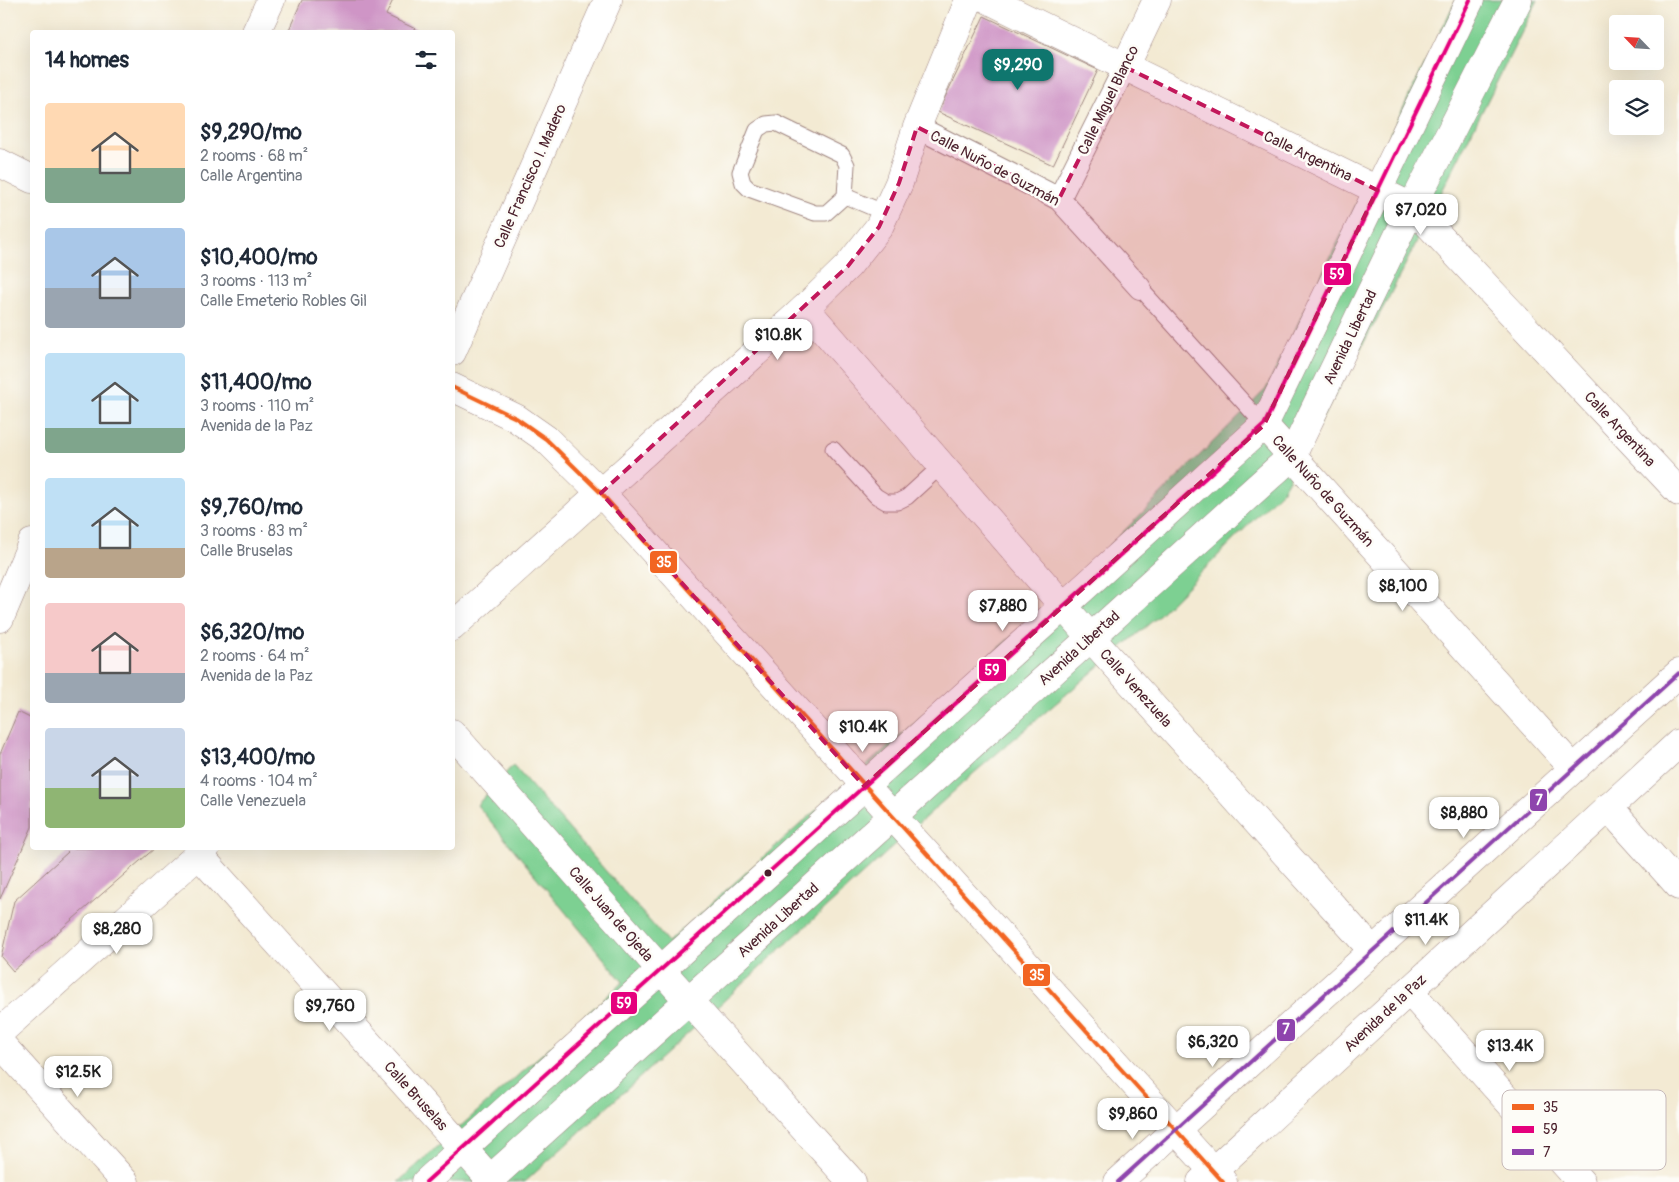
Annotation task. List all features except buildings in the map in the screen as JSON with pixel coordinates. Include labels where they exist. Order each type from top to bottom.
[{"type":"street","points":[[257,30],[271,0]]},
{"type":"street","name":"Calle Francisco I. Madero","points":[[455,345],[608,0]]},
{"type":"street","points":[[455,624],[805,308],[848,266],[879,227],[899,183],[917,128],[969,0]]},
{"type":"street","name":"Calle Argentina","points":[[988,0],[1412,207],[1679,492]]},
{"type":"street","name":"Calle Miguel Blanco","points":[[1059,199],[1157,0]]},
{"type":"street","points":[[426,1182],[1264,425],[1470,0]]},
{"type":"street","name":"Avenida Libertad","points":[[490,1181],[1292,456],[1412,207],[1518,0]]},
{"type":"street","name":"Calle Nuño de Guzmán","points":[[917,128],[1059,199],[1140,288]]},
{"type":"street","points":[[0,163],[30,178]]},
{"type":"street","name":"Calle Venezuela","points":[[805,308],[1090,638],[1373,951]]},
{"type":"street","points":[[455,388],[516,418],[546,439],[601,493],[1176,1129],[1213,1178]]},
{"type":"street","name":"Calle Nuño de Guzmán","points":[[1264,425],[1573,768]]},
{"type":"street","points":[[0,618],[30,552]]},
{"type":"street","points":[[1118,1182],[1679,673]]},
{"type":"street","name":"Calle Juan de Ojeda","points":[[455,736],[661,970],[852,1182]]},
{"type":"street","name":"Avenida de la Paz","points":[[1213,1178],[1409,991],[1679,743]]},
{"type":"street","points":[[1608,807],[1679,886]]},
{"type":"street","points":[[0,1032],[202,851]]},
{"type":"street","name":"Calle Bruselas","points":[[202,851],[490,1181]]},
{"type":"street","points":[[1409,991],[1502,1094]]},
{"type":"street","points":[[0,1043],[125,1182]]},
{"type":"street","points":[[1570,1170],[1581,1182]]},
{"type":"lane","points":[[776,123],[842,155],[847,165],[845,196],[826,213],[815,213],[749,189],[743,183],[740,172],[757,130],[766,124],[776,123]]},
{"type":"lane","points":[[845,196],[885,213]]},
{"type":"lane","name":"Calle Nuño de Guzmán","points":[[1140,288],[1264,425]]},
{"type":"lane","points":[[833,449],[876,496],[886,502],[897,502],[907,497],[942,465]]},
{"type":"highlighted area","points":[[1125,67],[1377,190],[1264,425],[864,786],[601,493],[848,266],[879,227],[899,183],[917,127],[1059,199]]},
{"type":"green space","points":[[1456,0],[1538,0],[1389,297],[1283,490],[1156,618],[974,773],[525,1182],[398,1182],[623,982],[477,805],[513,765],[668,942],[1078,577],[1266,389]]},
{"type":"transit line","name":"59","points":[[426,1182],[1264,425],[1470,0]]},
{"type":"transit line","name":"35","points":[[455,388],[516,418],[546,439],[601,493],[1223,1182]]},
{"type":"transit line","name":"7","points":[[1118,1182],[1679,673]]}]
